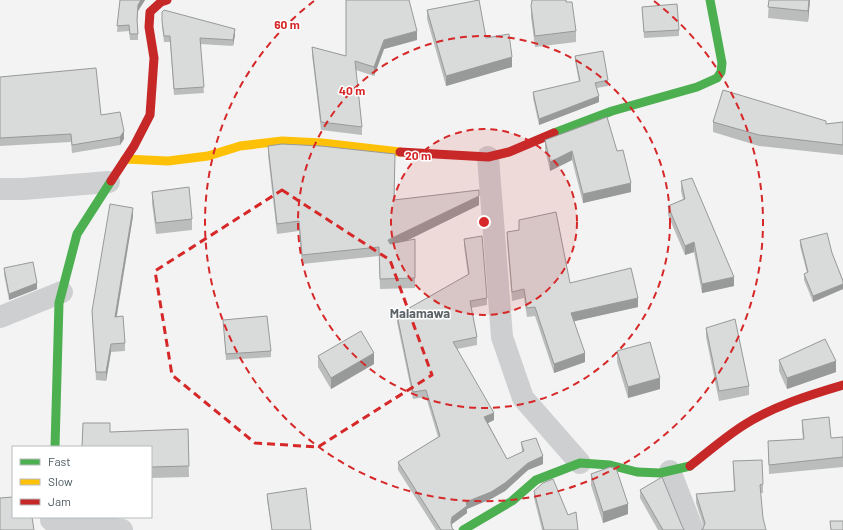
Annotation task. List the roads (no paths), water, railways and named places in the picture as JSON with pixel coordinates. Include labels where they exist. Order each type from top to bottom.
[{"type":"street","points":[[125,159],[168,161],[208,156],[240,146],[282,141],[322,143],[409,153],[488,157],[509,152],[547,135],[612,111],[697,87],[717,78],[721,72],[722,63],[710,0]]},
{"type":"street","points":[[55,446],[59,303],[77,234],[125,159],[150,115],[154,58],[149,26],[150,12],[158,3]]},
{"type":"street","points":[[488,157],[502,337],[523,398],[580,463]]},
{"type":"street","points":[[0,189],[23,189],[109,182]]},
{"type":"street","points":[[0,317],[62,292]]},
{"type":"street","points":[[463,530],[512,501],[536,480],[580,463],[610,465],[637,472],[660,473],[688,467],[744,425],[776,408],[814,392],[843,385]]},
{"type":"street","points":[[670,471],[693,530]]},
{"type":"street","points":[[50,522],[122,530]]},
{"type":"district","name":"Malamawa","points":[[420,313]]}]
